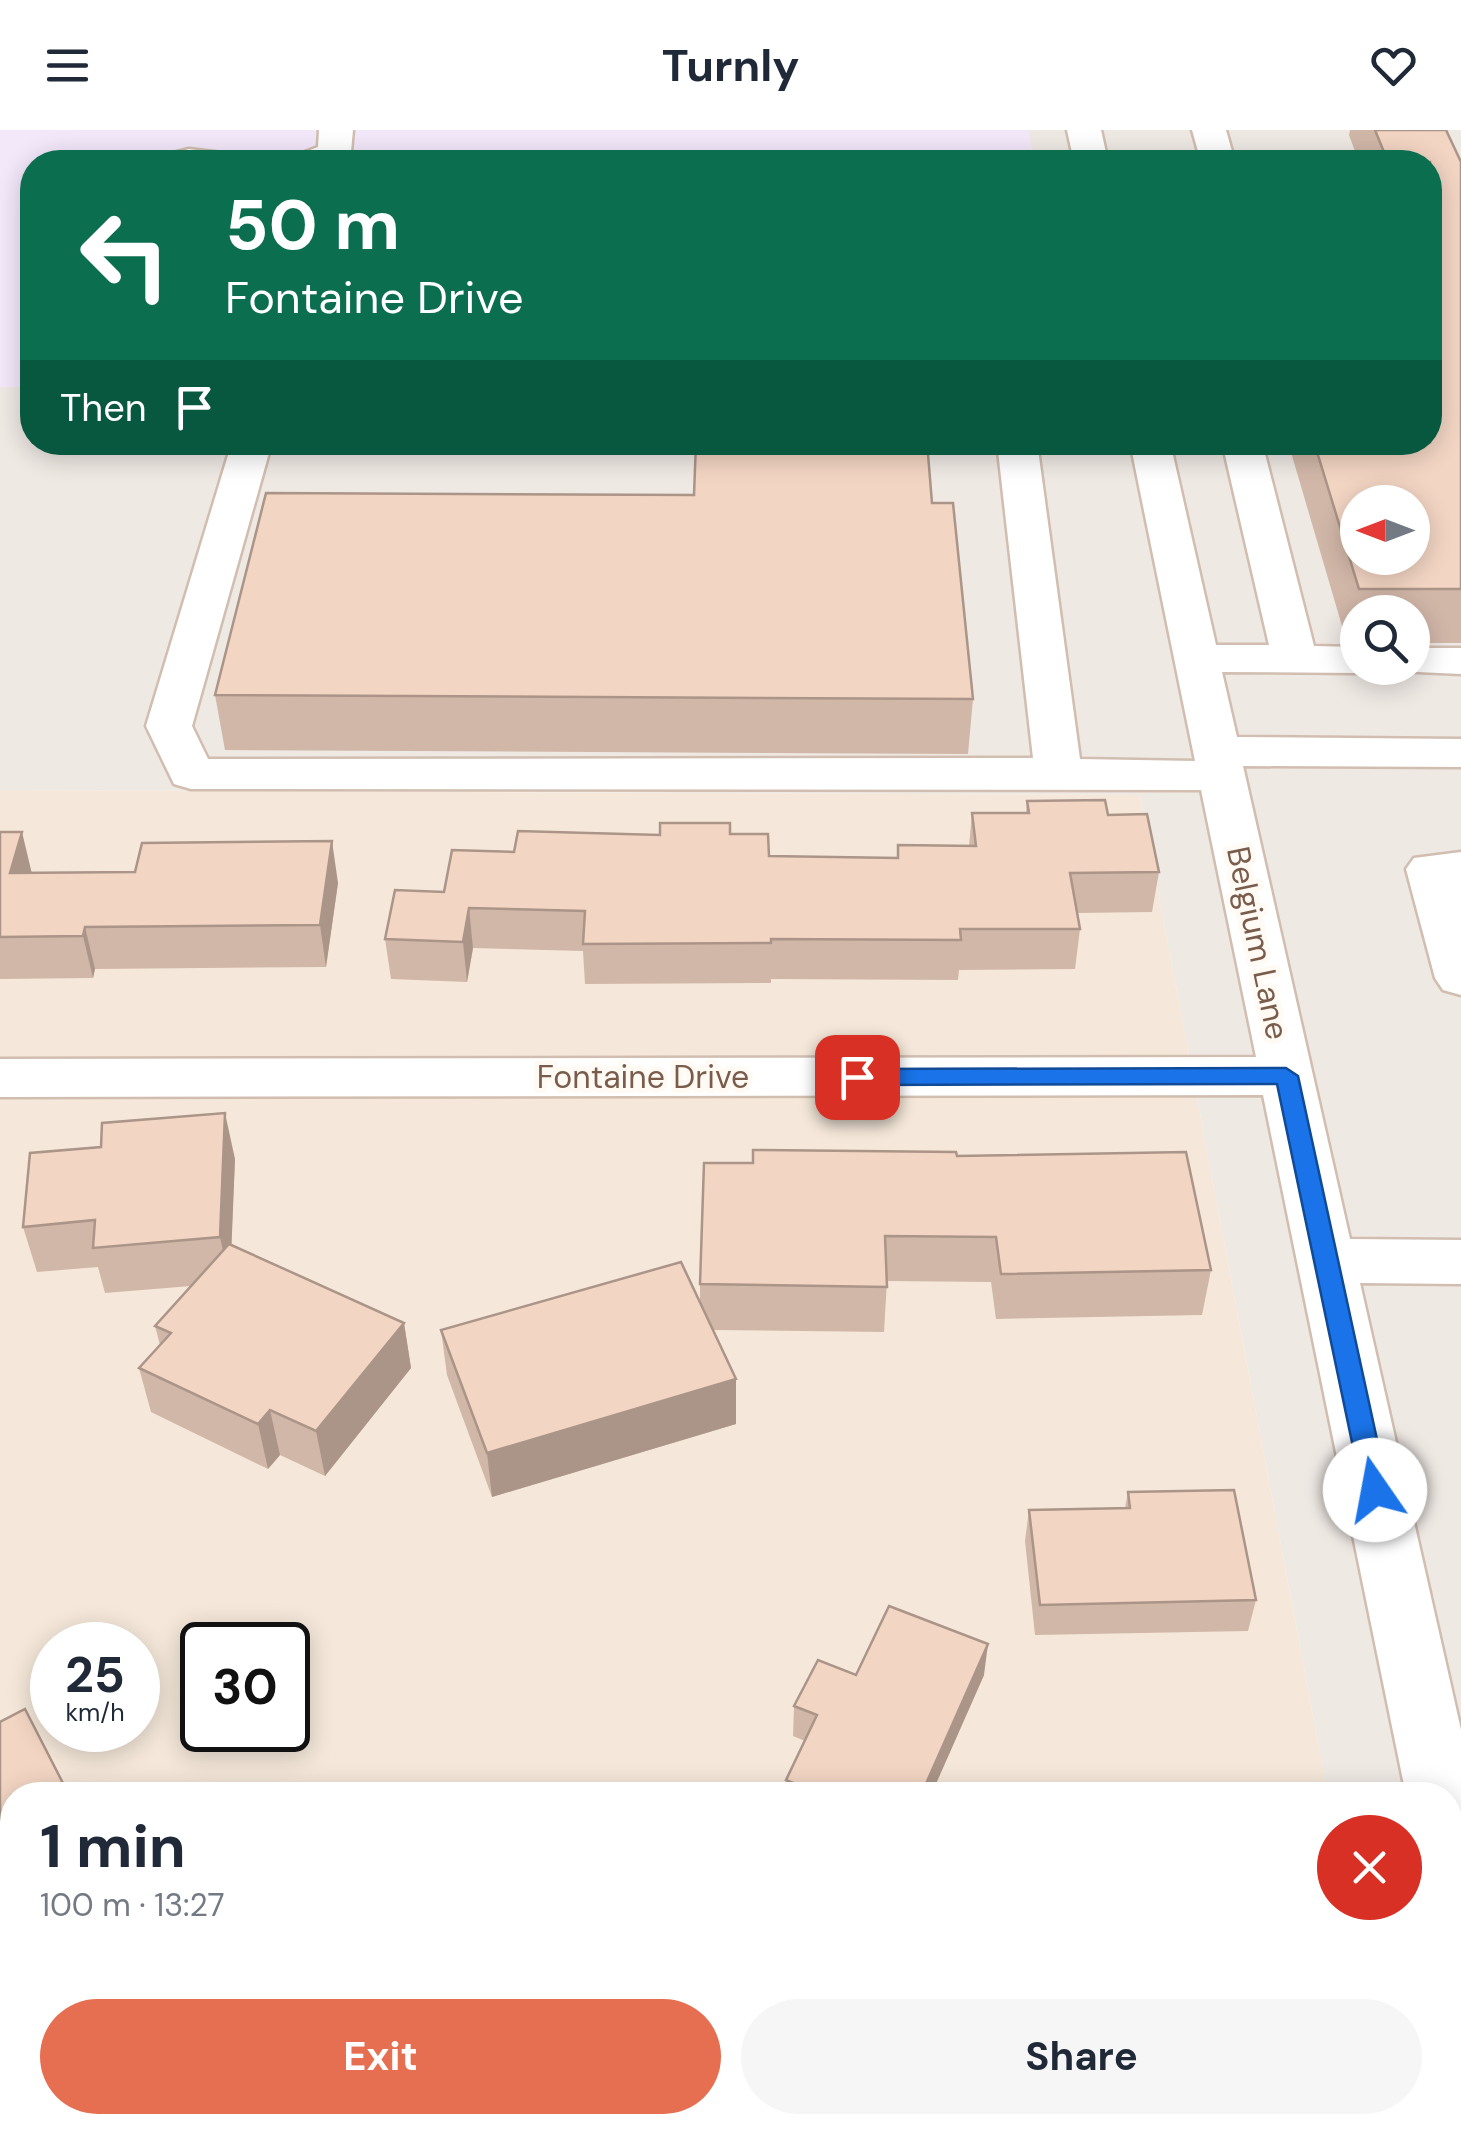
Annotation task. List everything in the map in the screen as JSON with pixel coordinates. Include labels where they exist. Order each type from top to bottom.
[{"type":"street","points":[[248,455],[169,726],[191,774],[1058,773],[1461,753]]},
{"type":"street","points":[[1019,455],[1050,681],[1058,773]]},
{"type":"street","name":"Belgium Lane","points":[[1153,455],[1438,1782]]},
{"type":"street","points":[[1245,455],[1295,659]]},
{"type":"street","points":[[1197,658],[1340,660]]},
{"type":"street","points":[[1430,661],[1461,661]]},
{"type":"street","points":[[1461,868],[1430,868],[1461,978]]},
{"type":"street","name":"Fontaine Drive","points":[[0,1078],[1286,1076]]},
{"type":"street","points":[[1326,1260],[1461,1262]]},
{"type":"shaded area","points":[[0,130],[1028,130],[1032,150],[20,150],[20,387],[0,387]]},
{"type":"shaded area","points":[[1028,130],[1461,130],[1461,1782],[1326,1782],[1140,795],[0,790],[0,387],[20,387],[20,455],[1442,455],[1442,150],[1032,150]]},
{"type":"shaded area","points":[[0,790],[1140,795],[1326,1782],[0,1782]]},
{"type":"building","points":[[1375,130],[1446,130],[1461,162],[1461,589],[1359,589],[1355,575],[1430,575],[1430,485],[1340,485],[1340,527],[1318,455],[1442,455],[1442,150],[1383,150]]},
{"type":"building","points":[[696,455],[928,455],[932,503],[953,503],[973,699],[215,695],[266,493],[694,495]]},
{"type":"building","points":[[1105,800],[1108,815],[1147,814],[1159,872],[1070,873],[1080,929],[960,929],[961,940],[771,939],[771,943],[583,944],[585,911],[469,908],[463,942],[385,939],[395,890],[444,892],[452,850],[514,852],[518,831],[660,835],[660,823],[730,823],[730,834],[768,834],[769,856],[898,858],[898,845],[976,846],[972,813],[1029,813],[1027,801]]},
{"type":"building","points":[[0,832],[22,832],[10,873],[135,872],[142,843],[332,841],[320,925],[85,927],[83,936],[0,937]]},
{"type":"building","points":[[225,1113],[220,1237],[93,1248],[95,1220],[23,1227],[30,1153],[101,1147],[102,1123]]},
{"type":"building","points":[[753,1150],[956,1152],[957,1156],[1186,1152],[1211,1270],[1001,1274],[996,1237],[885,1236],[887,1287],[700,1284],[704,1163],[753,1163]]},
{"type":"building","points":[[229,1244],[404,1323],[316,1431],[270,1410],[258,1424],[139,1368],[171,1333],[155,1326]]},
{"type":"building","points":[[681,1262],[736,1379],[487,1453],[441,1330]]},
{"type":"building","points":[[1234,1490],[1256,1600],[1040,1605],[1029,1510],[1130,1508],[1128,1492]]},
{"type":"building","points":[[889,1606],[988,1644],[927,1782],[786,1780],[817,1715],[794,1706],[818,1660],[856,1675]]},
{"type":"building","points":[[25,1709],[30,1719],[30,1752],[47,1752],[62,1782],[0,1782],[0,1722]]},
{"type":"route","points":[[857,1077],[1286,1076],[1375,1490]]}]
